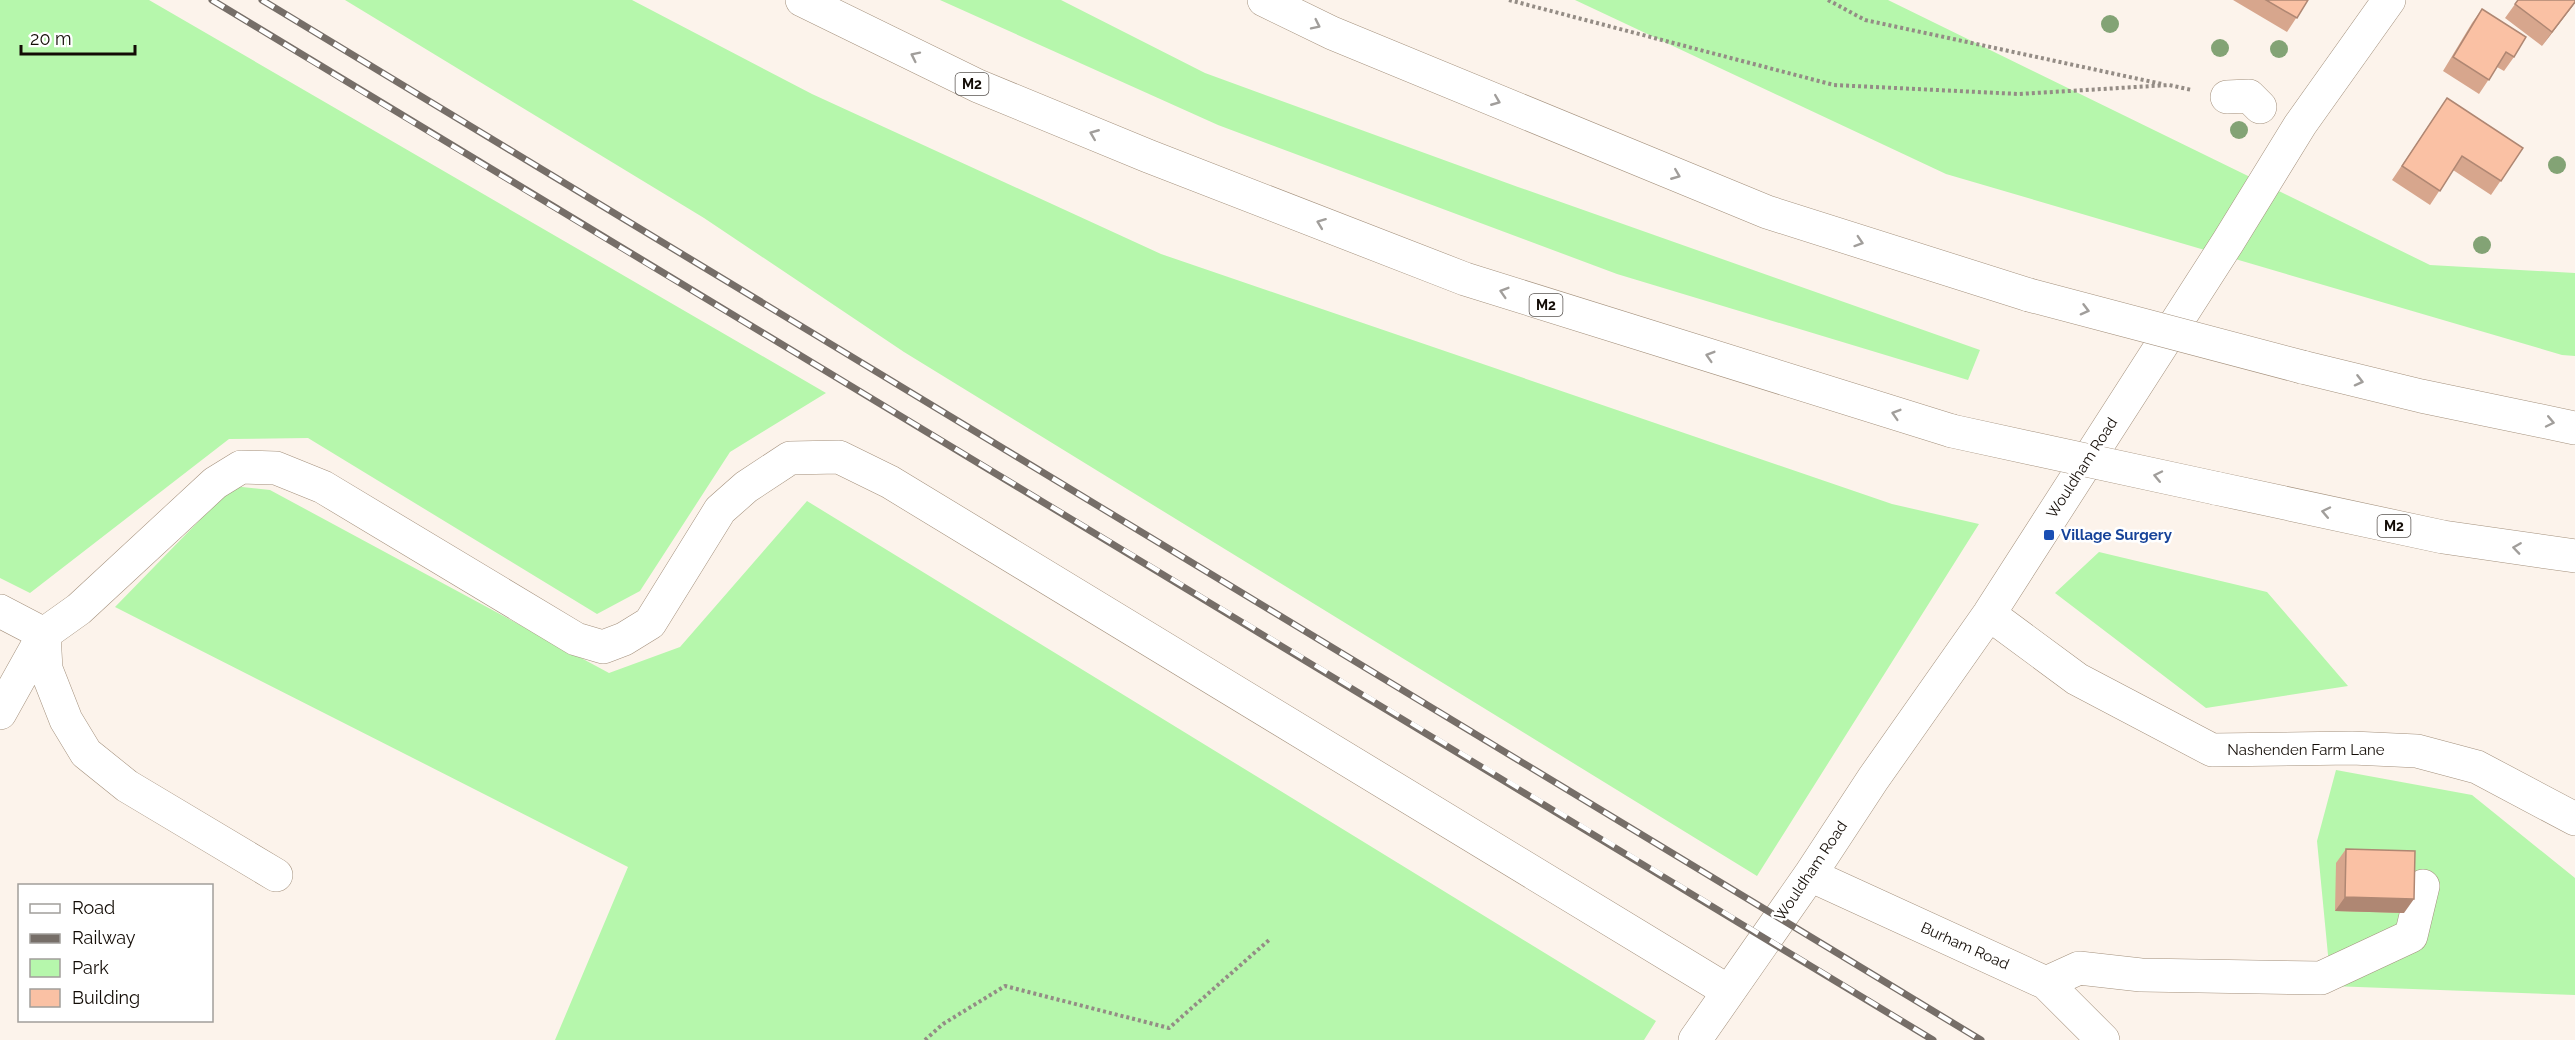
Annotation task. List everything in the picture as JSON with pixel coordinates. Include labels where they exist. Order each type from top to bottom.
[{"type":"main road","name":"M2","points":[[802,0],[978,86],[1148,156],[1465,279],[1952,431],[2443,537],[2575,556]]},
{"type":"main road","points":[[1264,0],[1332,33],[1767,213],[2029,295],[2421,396],[2575,428]]},
{"type":"main road","name":"Wouldham Road","points":[[1695,1040],[1989,614],[2228,242],[2300,125],[2389,0]]},
{"type":"main road","points":[[2227,97],[2249,96],[2260,107]]},
{"type":"main road","points":[[0,713],[44,634],[80,609],[215,483],[241,468],[276,468],[323,487],[576,639],[603,647],[624,639],[650,623],[720,510],[746,487],[790,458],[839,457],[911,495],[1728,991]]},
{"type":"main road","points":[[0,611],[44,634]]},
{"type":"main road","name":"Nashenden Farm Lane","points":[[1989,614],[2085,684],[2212,750],[2352,748],[2417,751],[2476,767],[2575,819]]},
{"type":"main road","points":[[44,634],[46,669],[66,720],[86,753],[127,786],[276,875]]},
{"type":"main road","name":"Burham Road","points":[[1810,875],[2046,983],[2103,1040]]},
{"type":"main road","points":[[2046,983],[2079,968],[2141,975],[2321,978],[2411,936],[2423,886]]},
{"type":"path","points":[[1509,0],[1834,85],[2019,94],[2169,85]]},
{"type":"path","points":[[1828,0],[1865,20],[2227,97]]},
{"type":"path","points":[[926,1040],[943,1024],[1005,986],[1169,1028],[1269,940]]},
{"type":"green space","points":[[0,0],[149,0],[826,393],[730,452],[640,591],[597,614],[308,438],[229,439],[30,593],[0,578]]},
{"type":"green space","points":[[345,0],[632,0],[812,94],[1161,254],[1892,504],[1979,524],[1757,876],[904,352],[704,218]]},
{"type":"green space","points":[[940,0],[1061,0],[1205,73],[1518,187],[1980,350],[1968,380],[1617,274],[1218,125]]},
{"type":"green space","points":[[1575,0],[1888,0],[2430,265],[2575,273],[2575,356],[2562,355],[1946,174]]},
{"type":"green space","points":[[233,486],[270,490],[609,673],[680,647],[807,501],[1656,1021],[1644,1040],[555,1040],[628,867],[115,607]]},
{"type":"green space","points":[[2099,552],[2267,592],[2348,686],[2206,708],[2055,593]]},
{"type":"green space","points":[[2336,770],[2472,795],[2575,878],[2575,995],[2331,986],[2317,841]]},
{"type":"building","points":[[2266,0],[2308,0],[2297,18]]},
{"type":"building","points":[[2518,0],[2575,0],[2575,2],[2552,32],[2515,4]]},
{"type":"building","points":[[2482,9],[2526,37],[2514,57],[2506,52],[2489,80],[2453,57]]},
{"type":"building","points":[[2447,98],[2523,148],[2501,181],[2462,156],[2440,191],[2402,166]]},
{"type":"building","points":[[2346,849],[2415,851],[2414,899],[2345,897]]},
{"type":"railway","points":[[212,0],[1933,1040]]},
{"type":"railway","points":[[262,0],[1981,1040]]},
{"type":"place","name":"Village Surgery","points":[[2049,535]]}]
